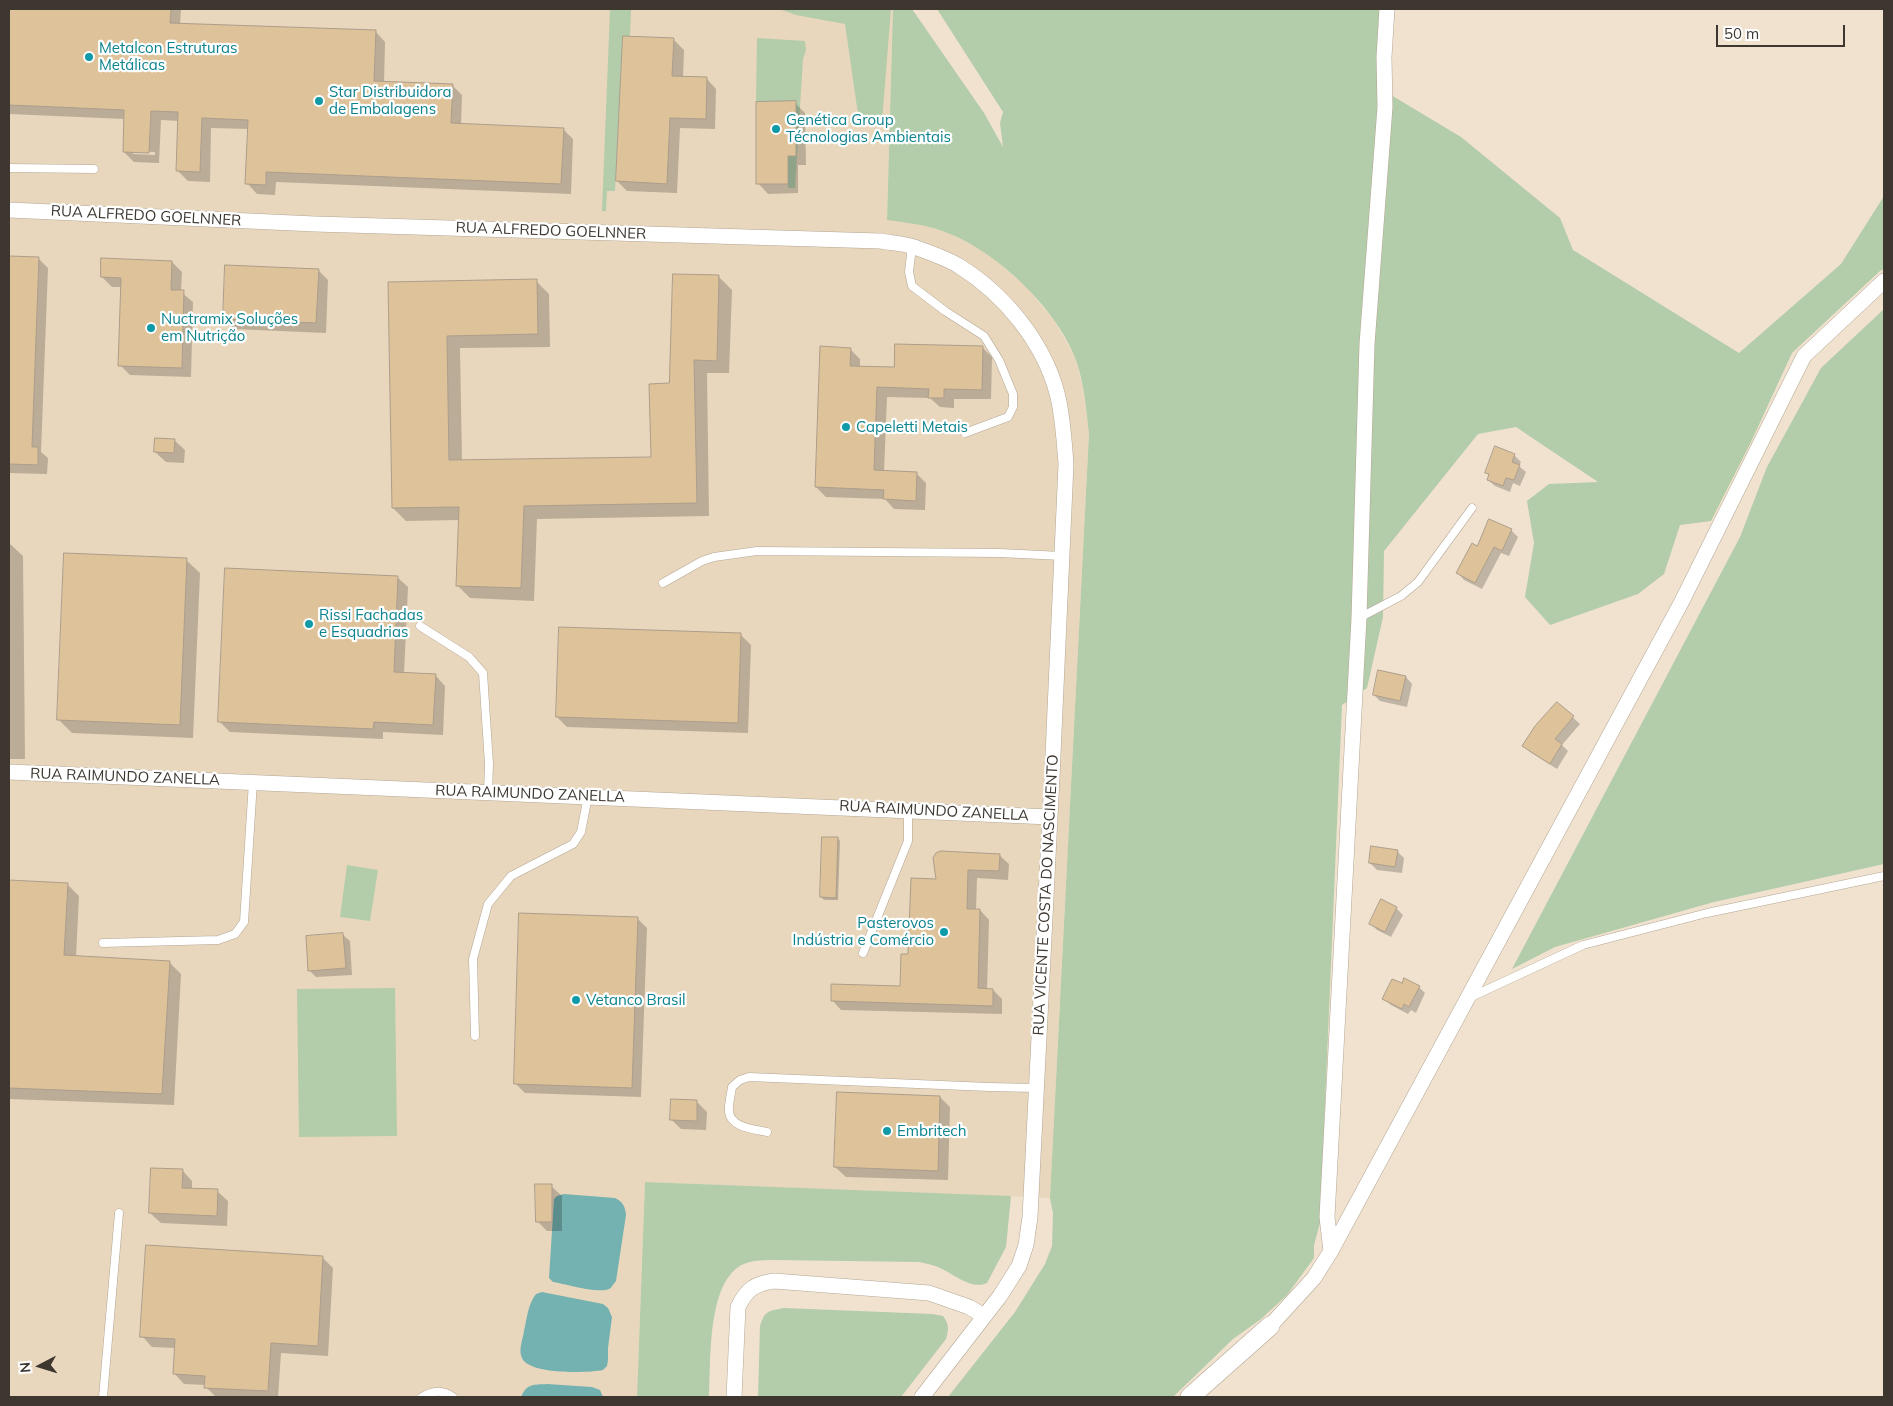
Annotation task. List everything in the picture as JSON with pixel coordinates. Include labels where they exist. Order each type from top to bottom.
[{"type":"street","points":[[1331,1252],[1328,1217],[1359,618],[1366,344],[1385,107],[1384,57],[1386,9]]},
{"type":"street","name":"RUA ALFREDO GOELNNER","points":[[9,210],[315,224],[880,241],[912,246],[958,266],[997,294],[1027,330],[1045,362]]},
{"type":"street","points":[[1190,1397],[1270,1326],[1314,1278],[1331,1252],[1681,603],[1804,356],[1884,281]]},
{"type":"street","name":"RUA VICENTE COSTA DO NASCIMENTO","points":[[922,1397],[1000,1296],[1019,1266],[1026,1245],[1030,1217],[1066,464],[1063,425],[1057,392],[1045,362]]},
{"type":"street","name":"RUA RAIMUNDO ZANELLA","points":[[9,772],[1050,817]]},
{"type":"street","points":[[734,1397],[738,1308],[743,1297],[751,1288],[761,1283],[774,1282],[929,1293],[969,1307],[984,1316]]},
{"type":"lane","points":[[9,168],[94,168]]},
{"type":"lane","points":[[912,246],[910,272],[912,286],[945,311],[984,336],[999,360],[1013,394],[1013,407],[1008,417],[965,433]]},
{"type":"lane","points":[[1359,618],[1401,596],[1418,582],[1472,508]]},
{"type":"lane","points":[[663,583],[702,561],[714,557],[757,551],[971,552],[1062,556]]},
{"type":"lane","points":[[420,626],[469,657],[483,673],[489,764],[488,792]]},
{"type":"lane","points":[[102,943],[218,940],[235,934],[244,922],[253,782]]},
{"type":"lane","points":[[475,1036],[473,959],[488,904],[512,876],[573,844],[581,832],[588,796]]},
{"type":"lane","points":[[863,953],[908,841],[908,810]]},
{"type":"lane","points":[[1468,999],[1583,945],[1708,913],[1884,876]]},
{"type":"lane","points":[[767,1132],[739,1125],[732,1120],[729,1113],[732,1087],[740,1080],[749,1077],[989,1088],[1036,1088]]},
{"type":"lane","points":[[103,1397],[120,1213]]},
{"type":"lane","points":[[422,1397],[432,1391],[447,1392],[454,1397]]},
{"type":"shaded area","points":[[9,9],[893,9],[887,219],[921,224],[951,234],[990,255],[1027,288],[1055,322],[1074,355],[1083,387],[1089,434],[1050,1198],[645,1182],[637,1397],[9,1397]]},
{"type":"green space","points":[[610,9],[634,9],[631,10],[630,36],[623,36],[615,191],[607,191],[606,211],[602,211]]},
{"type":"green space","points":[[779,9],[891,9],[882,121],[859,121],[845,24],[796,15]]},
{"type":"green space","points":[[893,9],[912,9],[984,113],[1003,147],[1000,123],[1003,112],[937,9],[1391,9],[1386,92],[1461,137],[1560,218],[1573,250],[1739,353],[1841,264],[1884,196],[1884,269],[1792,353],[1751,442],[1711,521],[1680,525],[1664,574],[1638,594],[1550,625],[1525,597],[1534,543],[1527,501],[1549,484],[1598,482],[1516,427],[1478,434],[1384,551],[1383,617],[1367,688],[1342,705],[1320,1223],[1314,1245],[1314,1258],[1287,1295],[1261,1319],[1233,1339],[1173,1397],[948,1397],[1015,1312],[1045,1264],[1052,1246],[1053,1213],[1050,1198],[1089,434],[1086,404],[1074,355],[1053,318],[1038,300],[1005,268],[969,243],[935,228],[887,220]]},
{"type":"green space","points":[[757,38],[805,41],[806,50],[803,59],[795,188],[788,188],[788,156],[796,102],[756,102]]},
{"type":"green space","points":[[1884,309],[1884,864],[1714,902],[1555,947],[1512,969],[1740,537],[1767,467],[1821,368]]},
{"type":"green space","points":[[347,865],[378,870],[370,921],[340,917]]},
{"type":"green space","points":[[395,988],[397,1136],[299,1137],[297,989]]},
{"type":"green space","points":[[645,1182],[1011,1196],[1006,1247],[987,1283],[981,1285],[967,1282],[941,1268],[919,1262],[769,1260],[745,1263],[737,1268],[727,1279],[715,1310],[712,1328],[709,1397],[637,1397]]},
{"type":"green space","points":[[784,1308],[932,1314],[943,1316],[948,1332],[946,1339],[901,1397],[758,1397],[760,1326],[768,1312]]},
{"type":"water","points":[[564,1194],[615,1198],[624,1207],[626,1215],[616,1281],[611,1288],[600,1290],[583,1288],[553,1282],[549,1278],[554,1199]]},
{"type":"water","points":[[542,1292],[603,1304],[608,1308],[612,1317],[607,1366],[603,1370],[560,1372],[527,1364],[522,1358],[520,1352],[521,1344],[529,1307],[536,1294]]},
{"type":"water","points":[[547,1384],[592,1387],[600,1390],[603,1397],[521,1397],[528,1387]]},
{"type":"building","points":[[9,9],[171,9],[170,23],[376,30],[374,81],[453,84],[451,123],[564,128],[561,184],[266,172],[266,185],[245,184],[248,120],[202,118],[200,172],[176,171],[178,112],[151,111],[149,153],[123,152],[124,110],[9,105]]},
{"type":"building","points":[[623,36],[674,38],[672,76],[707,77],[706,119],[670,118],[667,184],[616,181]]},
{"type":"building","name":"Genética Group Técnologias Ambientais","points":[[796,101],[796,156],[788,156],[788,184],[756,184],[756,102]]},
{"type":"building","points":[[9,256],[39,257],[32,447],[38,447],[38,465],[9,464]]},
{"type":"building","name":"Nuctramix Soluções em Nutrição","points":[[101,258],[172,261],[171,290],[184,290],[182,368],[118,366],[121,278],[101,277]]},
{"type":"building","points":[[225,265],[319,269],[316,323],[223,319]]},
{"type":"building","points":[[673,274],[719,275],[717,361],[694,360],[697,503],[524,506],[521,588],[456,586],[459,507],[392,508],[388,282],[537,279],[538,334],[447,336],[449,460],[651,457],[649,384],[669,383]]},
{"type":"building","points":[[895,344],[983,346],[982,390],[944,389],[944,398],[928,398],[929,389],[877,387],[874,470],[917,472],[916,501],[883,499],[884,490],[815,487],[820,346],[851,348],[850,366],[894,367]]},
{"type":"building","points":[[155,438],[175,439],[174,453],[154,452]]},
{"type":"building","points":[[1495,446],[1515,454],[1512,462],[1520,465],[1514,480],[1506,478],[1503,486],[1487,480],[1489,474],[1485,473]]},
{"type":"building","points":[[1489,519],[1512,529],[1502,551],[1494,547],[1475,583],[1456,573],[1472,543],[1477,546]]},
{"type":"building","points":[[64,553],[187,558],[180,725],[57,720]]},
{"type":"building","name":"Rissi Fachadas e Esquadrias","points":[[225,568],[398,576],[394,672],[436,674],[433,725],[374,722],[373,729],[218,722]]},
{"type":"building","points":[[559,627],[741,633],[738,723],[556,717]]},
{"type":"building","points":[[1378,670],[1406,676],[1400,701],[1373,695]]},
{"type":"building","points":[[1557,702],[1574,716],[1555,739],[1562,744],[1550,764],[1522,746],[1535,726]]},
{"type":"building","points":[[822,837],[838,837],[836,898],[820,897]]},
{"type":"building","points":[[1371,846],[1398,850],[1395,867],[1369,863]]},
{"type":"building","points":[[941,851],[1000,854],[999,871],[968,870],[967,909],[980,909],[978,988],[993,989],[993,1006],[831,1001],[831,984],[900,986],[901,954],[908,954],[911,878],[936,879],[933,858],[936,853]]},
{"type":"building","points":[[9,880],[68,883],[64,955],[170,961],[162,1094],[9,1088]]},
{"type":"building","points":[[1381,899],[1397,907],[1385,932],[1369,924]]},
{"type":"building","name":"Vetanco Brasil","points":[[519,913],[638,917],[632,1088],[514,1084]]},
{"type":"building","points":[[343,933],[346,968],[308,971],[306,936]]},
{"type":"building","points":[[1404,978],[1420,986],[1409,1007],[1404,1004],[1402,1009],[1382,999],[1392,979],[1402,983]]},
{"type":"building","name":"Embritech","points":[[837,1092],[940,1096],[938,1171],[834,1167]]},
{"type":"building","points":[[671,1099],[697,1100],[697,1121],[670,1120]]},
{"type":"building","points":[[151,1168],[183,1169],[182,1188],[218,1189],[217,1216],[149,1213]]},
{"type":"building","points":[[535,1184],[552,1184],[552,1222],[536,1222]]},
{"type":"building","points":[[146,1245],[323,1256],[318,1346],[271,1343],[268,1391],[204,1388],[205,1376],[173,1374],[175,1339],[140,1337]]},
{"type":"place","name":"Metalcon Estruturas Metálicas","points":[[89,57]]},
{"type":"place","name":"Star Distribuidora de Embalagens","points":[[319,101]]},
{"type":"place","name":"Genética Group Técnologias Ambientais","points":[[776,129]]},
{"type":"place","name":"Nuctramix Soluções em Nutrição","points":[[151,328]]},
{"type":"place","name":"Capeletti Metais","points":[[846,427]]},
{"type":"place","name":"Rissi Fachadas e Esquadrias","points":[[309,624]]},
{"type":"place","name":"Pasterovos Indústria e Comércio","points":[[944,932]]},
{"type":"place","name":"Vetanco Brasil","points":[[576,1000]]},
{"type":"place","name":"Embritech","points":[[887,1131]]}]
